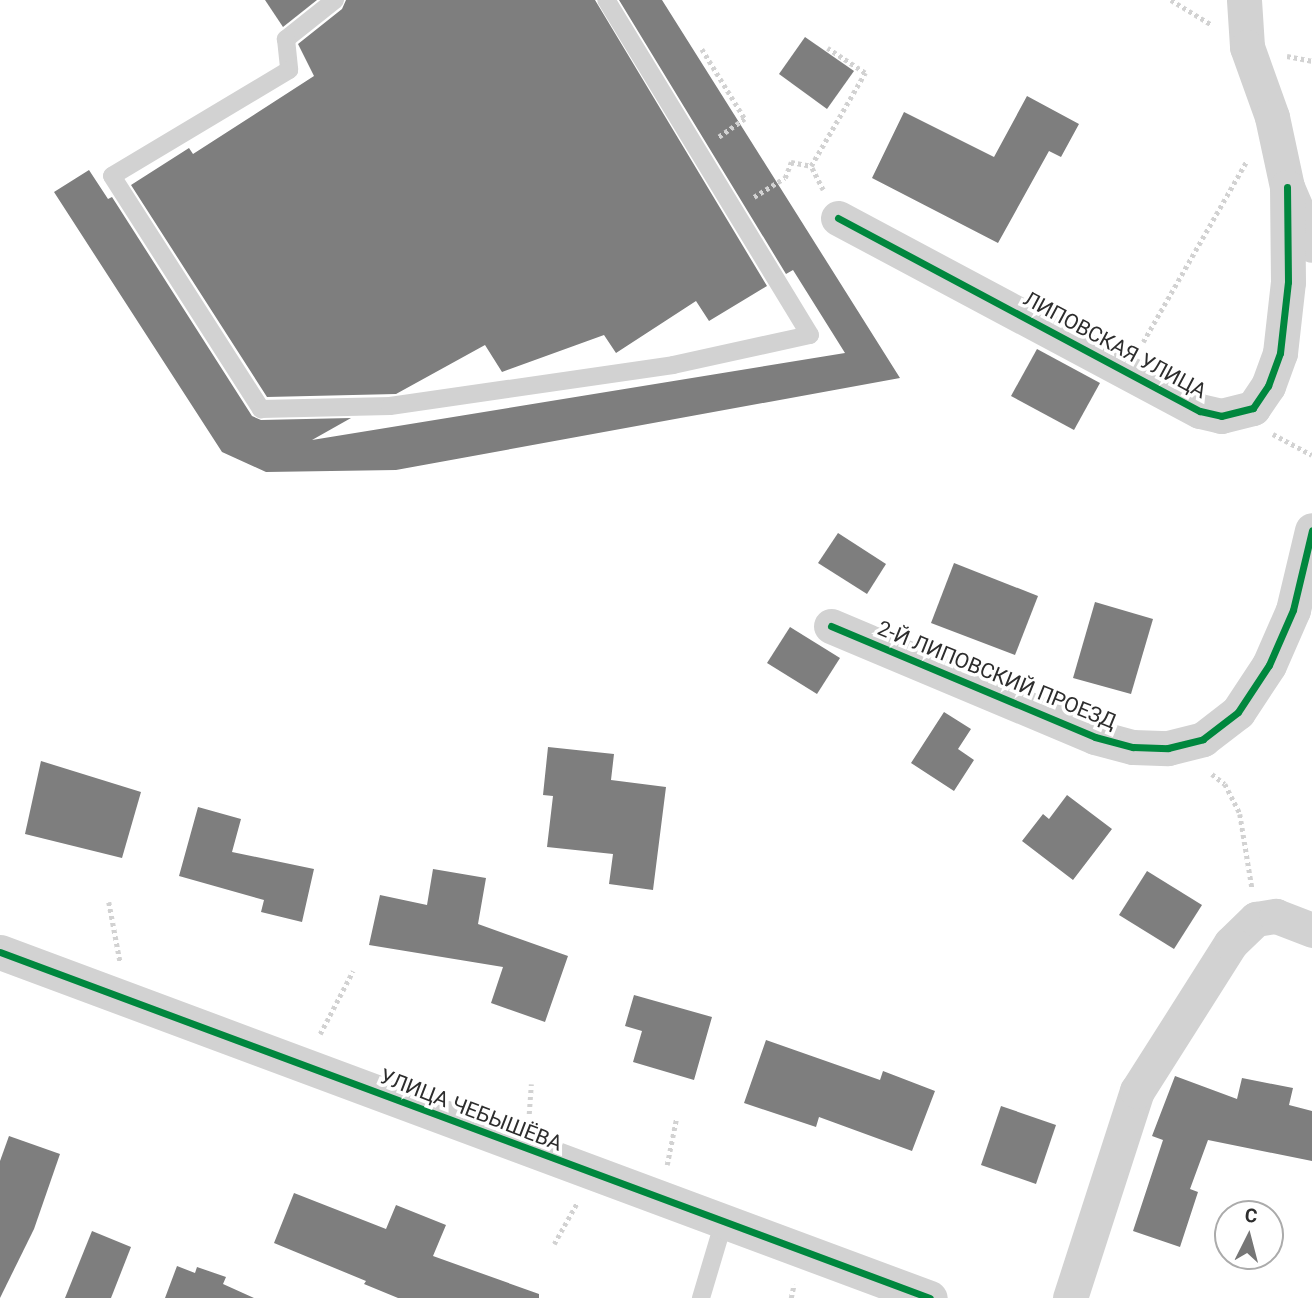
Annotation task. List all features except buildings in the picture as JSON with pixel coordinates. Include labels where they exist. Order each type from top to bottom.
[{"type":"street","points":[[1244,0],[1247,47],[1272,117],[1287,187],[1312,245]]},
{"type":"street","name":"ЛИПОВСКАЯ УЛИЦА","points":[[838,218],[1200,411],[1221,416],[1253,408],[1268,386],[1280,353],[1288,282],[1287,187]]},
{"type":"street","name":"2-Й ЛИПОВСКИЙ ПРОЕЗД","points":[[831,626],[1095,737],[1133,747],[1168,748],[1203,739],[1238,712],[1269,666],[1293,610],[1312,530]]},
{"type":"street","points":[[1070,1298],[1137,1091],[1231,943],[1256,919],[1276,916],[1308,917]]},
{"type":"street","name":"УЛИЦА ЧЕБЫШЁВА","points":[[0,952],[723,1224],[930,1298]]},
{"type":"lane","points":[[335,0],[286,39],[289,70],[112,176],[261,409],[390,406],[673,365],[810,335],[606,0]]},
{"type":"lane","points":[[701,1298],[723,1224]]},
{"type":"path","points":[[698,151],[745,119],[702,48]]},
{"type":"path","points":[[811,166],[865,73],[827,48]]},
{"type":"path","points":[[1127,370],[1272,117]]},
{"type":"path","points":[[734,210],[785,178],[792,162],[811,166]]},
{"type":"path","points":[[811,166],[838,218]]},
{"type":"path","points":[[1168,748],[1225,784],[1247,844],[1256,919]]},
{"type":"path","points":[[109,902],[126,1000]]},
{"type":"path","points":[[303,1066],[353,971]]},
{"type":"path","points":[[554,1244],[592,1175]]},
{"type":"cycle path","points":[[838,218],[1200,411],[1221,416],[1253,408],[1268,386],[1280,353],[1288,282],[1287,187]]},
{"type":"cycle path","points":[[831,626],[1095,737],[1133,747],[1168,748],[1203,739],[1238,712],[1269,665],[1293,610],[1312,530]]},
{"type":"cycle path","points":[[0,952],[930,1298]]}]
